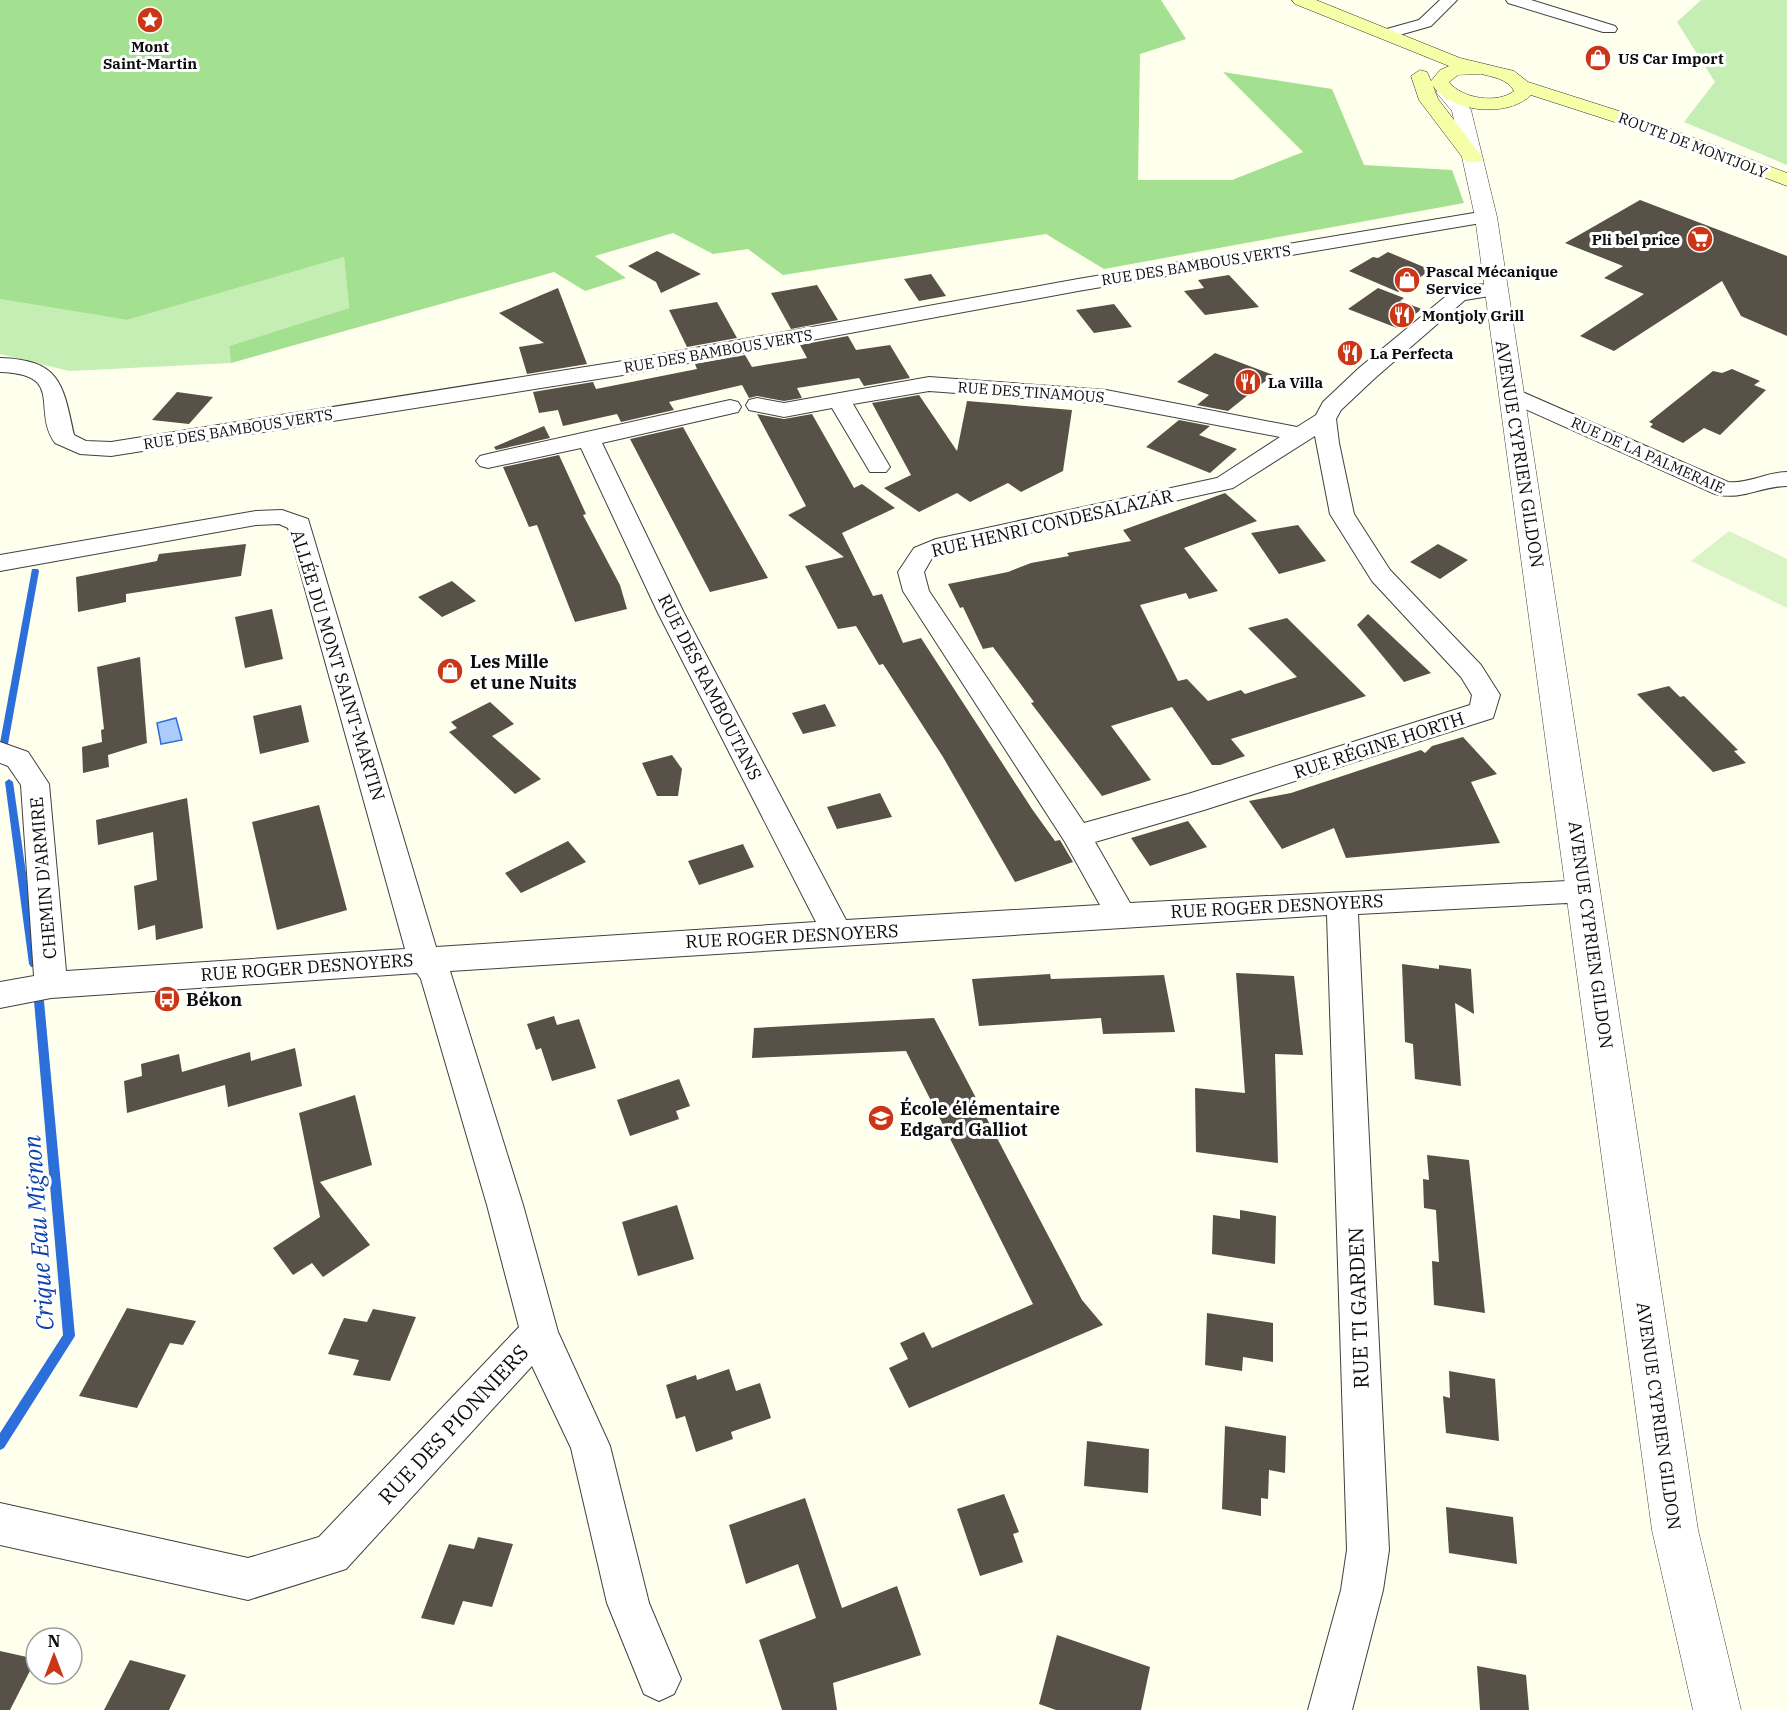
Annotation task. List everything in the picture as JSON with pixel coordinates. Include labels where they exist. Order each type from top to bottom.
[{"type":"main road","points":[[1300,0],[1389,33],[1454,62],[1507,75],[1513,96]]},
{"type":"main road","points":[[1300,0],[1378,35],[1411,56],[1418,66],[1430,99],[1473,158]]},
{"type":"main road","points":[[1410,43],[1436,64],[1444,85],[1460,70],[1480,69]]},
{"type":"main road","name":"ROUTE DE MONTJOLY","points":[[1444,85],[1473,102],[1513,96],[1599,110],[1787,180]]},
{"type":"street","points":[[1389,33],[1425,22],[1449,0]]},
{"type":"street","points":[[1514,0],[1609,30]]},
{"type":"street","name":"AVENUE CYPRIEN GILDON","points":[[1444,85],[1461,110],[1486,217],[1675,1530],[1717,1710]]},
{"type":"street","name":"AVENUE CYPRIEN GILDON","points":[[1473,158],[1472,122],[1475,116],[1513,96]]},
{"type":"street","name":"RUE DES BAMBOUS VERTS","points":[[0,365],[38,369],[49,379],[63,438],[68,443],[85,449],[111,449],[623,368],[1078,285],[1486,217]]},
{"type":"street","points":[[1325,419],[1331,407],[1367,373],[1458,296],[1477,290],[1495,290]]},
{"type":"street","name":"RUE DES TINAMOUS","points":[[757,405],[784,410],[929,384],[1106,397],[1303,435]]},
{"type":"street","name":"RUE DE LA PALMERAIE","points":[[1511,394],[1723,489],[1743,491],[1763,482],[1787,479]]},
{"type":"street","points":[[839,400],[878,468]]},
{"type":"street","points":[[488,461],[730,407]]},
{"type":"street","name":"RUE HENRI CONDESALAZAR","points":[[1121,915],[1077,836],[916,591],[911,572],[923,553],[945,544],[1226,483],[1325,419]]},
{"type":"street","name":"RUE RÉGINE HORTH","points":[[1077,836],[1194,803],[1483,711],[1486,695],[1471,671],[1381,575],[1342,514],[1327,443],[1325,419]]},
{"type":"street","name":"RUE DES RAMBOUTANS","points":[[589,439],[671,613],[837,933]]},
{"type":"street","name":"ALLÉE DU MONT SAINT-MARTIN","points":[[0,563],[256,518],[282,517],[299,524],[423,958]]},
{"type":"street","name":"CHEMIN D'ARMIRE","points":[[0,752],[18,759],[35,784],[51,985]]},
{"type":"street","name":"RUE ROGER DESNOYERS","points":[[0,995],[51,985],[423,958],[1342,902],[1567,892],[1585,894]]},
{"type":"street","name":"RUE TI GARDEN","points":[[1330,1710],[1362,1590],[1368,1550],[1342,902]]},
{"type":"street","name":"RUE DES PIONNIERS","points":[[0,1524],[248,1579],[331,1554],[539,1332],[505,1206],[436,974],[423,958]]},
{"type":"street","points":[[539,1332],[552,1367],[590,1446],[628,1603],[659,1679]]},
{"type":"green space","points":[[0,0],[1161,0],[1186,39],[1140,54],[1138,180],[1232,180],[1303,152],[1223,72],[1332,89],[1364,165],[1452,170],[1464,203],[1104,269],[1046,234],[783,275],[748,249],[713,254],[673,233],[595,256],[626,278],[585,291],[554,272],[231,363],[229,346],[349,308],[344,257],[127,320],[0,299]]},
{"type":"green space","points":[[1701,0],[1787,0],[1787,165],[1684,122],[1715,82],[1677,22]]},
{"type":"green space","points":[[344,257],[349,308],[229,346],[231,363],[69,371],[0,354],[0,299],[127,320]]},
{"type":"green space","points":[[1729,531],[1787,559],[1787,608],[1691,561]]},
{"type":"water","points":[[176,718],[182,740],[161,744],[157,723]]},
{"type":"building","points":[[1640,200],[1787,256],[1787,336],[1741,316],[1722,281],[1614,351],[1580,336],[1644,294],[1604,278],[1623,266],[1565,243]]},
{"type":"building","points":[[657,251],[701,274],[661,293],[656,282],[628,266]]},
{"type":"building","points":[[1388,252],[1431,270],[1398,292],[1349,271],[1373,257],[1378,258]]},
{"type":"building","points":[[931,274],[946,296],[919,301],[904,279]]},
{"type":"building","points":[[1229,275],[1259,307],[1205,315],[1184,291],[1204,288],[1198,280]]},
{"type":"building","points":[[817,285],[838,320],[791,329],[771,293]]},
{"type":"building","points":[[558,288],[587,364],[527,374],[519,347],[544,343],[499,313]]},
{"type":"building","points":[[1378,288],[1404,298],[1400,301],[1422,309],[1397,328],[1348,309]]},
{"type":"building","points":[[717,302],[737,338],[687,347],[669,310]]},
{"type":"building","points":[[1114,304],[1132,327],[1094,333],[1076,310]]},
{"type":"building","points":[[848,336],[856,350],[890,345],[910,378],[864,386],[859,378],[797,388],[802,398],[784,401],[757,396],[749,398],[742,385],[669,402],[674,410],[621,422],[617,414],[563,426],[558,410],[539,413],[533,392],[593,382],[596,389],[697,369],[695,364],[745,355],[752,367],[807,358],[800,345]]},
{"type":"building","points":[[1215,353],[1273,375],[1228,411],[1197,405],[1209,395],[1177,382]]},
{"type":"building","points":[[1732,369],[1760,381],[1754,385],[1766,390],[1720,435],[1704,428],[1683,443],[1650,427],[1653,424],[1649,422],[1713,371],[1722,373]]},
{"type":"building","points":[[177,392],[213,397],[189,424],[152,420]]},
{"type":"building","points":[[919,395],[957,451],[967,401],[1072,410],[1063,471],[1021,492],[1008,483],[970,502],[957,493],[919,512],[884,488],[911,475],[872,403]]},
{"type":"building","points":[[757,414],[784,419],[812,414],[854,488],[862,484],[895,508],[842,533],[873,596],[882,594],[903,643],[921,638],[1032,809],[1055,841],[1060,840],[1073,862],[1015,882],[943,757],[883,664],[879,665],[856,626],[838,629],[805,566],[844,557],[788,515],[806,506]]},
{"type":"building","points":[[1179,420],[1210,426],[1199,435],[1237,449],[1210,473],[1146,447]]},
{"type":"building","points":[[544,426],[550,438],[496,450],[494,447]]},
{"type":"building","points":[[683,427],[768,578],[710,592],[630,439]]},
{"type":"building","points":[[559,455],[586,514],[583,515],[620,585],[627,609],[575,622],[537,525],[529,527],[503,467]]},
{"type":"building","points":[[1225,493],[1257,521],[1184,548],[1218,591],[1189,599],[1186,593],[1140,605],[1178,681],[1187,679],[1208,701],[1241,690],[1245,694],[1297,677],[1248,628],[1287,618],[1366,696],[1231,739],[1245,756],[1220,765],[1212,765],[1172,707],[1111,726],[1151,780],[1102,796],[1031,703],[1034,702],[993,647],[983,649],[963,607],[960,608],[948,584],[1008,572],[1031,563],[1069,556],[1067,553],[1131,541],[1123,530]]},
{"type":"building","points":[[1298,525],[1326,561],[1279,574],[1251,533]]},
{"type":"building","points":[[246,544],[241,576],[126,594],[126,602],[78,612],[76,577],[157,561],[159,554]]},
{"type":"building","points":[[1438,544],[1468,560],[1440,579],[1410,562]]},
{"type":"building","points":[[452,581],[476,601],[442,617],[418,597]]},
{"type":"building","points":[[272,609],[283,659],[245,668],[235,617]]},
{"type":"building","points":[[1368,614],[1431,673],[1404,682],[1357,625]]},
{"type":"building","points":[[140,657],[147,743],[108,755],[109,767],[83,773],[82,747],[102,742],[101,730],[104,729],[97,667]]},
{"type":"building","points":[[1669,686],[1680,697],[1684,696],[1738,750],[1734,751],[1746,763],[1713,772],[1637,694]]},
{"type":"building","points":[[490,702],[514,724],[492,736],[541,779],[515,794],[449,732],[457,728],[451,722]]},
{"type":"building","points":[[825,704],[836,726],[803,734],[792,713]]},
{"type":"building","points":[[301,705],[309,742],[260,754],[253,716]]},
{"type":"building","points":[[1463,737],[1497,774],[1471,782],[1500,843],[1346,858],[1334,828],[1282,849],[1249,801],[1291,793],[1421,750],[1425,753],[1432,746]]},
{"type":"building","points":[[672,755],[682,769],[678,796],[657,796],[642,763]]},
{"type":"building","points":[[880,793],[892,817],[837,829],[827,807]]},
{"type":"building","points":[[187,798],[203,928],[156,940],[155,925],[138,930],[134,886],[157,880],[153,832],[98,845],[96,820]]},
{"type":"building","points":[[319,805],[347,910],[277,930],[252,822]]},
{"type":"building","points":[[1188,821],[1207,847],[1150,866],[1131,838]]},
{"type":"building","points":[[568,841],[586,862],[521,893],[505,873]]},
{"type":"building","points":[[743,844],[754,867],[699,885],[688,861]]},
{"type":"building","points":[[1402,964],[1439,969],[1439,965],[1471,969],[1474,1014],[1455,1003],[1461,1086],[1415,1079],[1413,1044],[1405,1042]]},
{"type":"building","points":[[1236,973],[1294,976],[1303,1055],[1275,1054],[1278,1163],[1196,1152],[1195,1088],[1245,1093]]},
{"type":"building","points":[[1050,974],[1051,979],[1164,975],[1175,1032],[1103,1034],[1101,1018],[979,1026],[972,979]]},
{"type":"building","points":[[554,1016],[557,1025],[579,1019],[596,1068],[552,1081],[541,1048],[536,1050],[527,1024]]},
{"type":"building","points":[[934,1018],[1082,1300],[1103,1325],[909,1408],[889,1368],[908,1359],[900,1343],[924,1332],[932,1348],[1033,1304],[906,1051],[752,1058],[754,1028]]},
{"type":"building","points":[[295,1048],[302,1086],[228,1107],[225,1085],[127,1113],[124,1081],[142,1076],[141,1064],[179,1054],[182,1072],[250,1052],[251,1061]]},
{"type":"building","points":[[679,1079],[690,1106],[676,1111],[679,1119],[630,1136],[617,1100]]},
{"type":"building","points":[[355,1095],[372,1165],[320,1182],[370,1245],[323,1277],[312,1263],[293,1275],[273,1248],[320,1217],[299,1113]]},
{"type":"building","points":[[1427,1155],[1469,1160],[1485,1313],[1434,1305],[1432,1261],[1439,1262],[1436,1210],[1424,1208],[1423,1179],[1429,1180]]},
{"type":"building","points":[[677,1205],[694,1259],[638,1276],[622,1222]]},
{"type":"building","points":[[1240,1210],[1276,1216],[1275,1264],[1212,1254],[1213,1215],[1240,1219]]},
{"type":"building","points":[[127,1308],[196,1321],[183,1345],[170,1343],[137,1408],[79,1396]]},
{"type":"building","points":[[373,1309],[416,1317],[390,1381],[353,1375],[359,1360],[328,1354],[344,1318],[367,1322]]},
{"type":"building","points":[[1207,1313],[1273,1323],[1273,1362],[1243,1357],[1242,1371],[1205,1365]]},
{"type":"building","points":[[729,1369],[736,1391],[760,1383],[771,1418],[731,1432],[733,1439],[696,1452],[685,1416],[676,1419],[666,1385],[696,1375],[697,1380]]},
{"type":"building","points":[[1449,1371],[1495,1379],[1499,1441],[1446,1433],[1443,1396],[1450,1398]]},
{"type":"building","points":[[1225,1426],[1286,1436],[1285,1473],[1269,1470],[1268,1499],[1261,1498],[1261,1516],[1222,1509]]},
{"type":"building","points":[[1087,1441],[1149,1449],[1148,1493],[1084,1486]]},
{"type":"building","points":[[1004,1494],[1019,1532],[1013,1534],[1023,1562],[980,1576],[957,1509]]},
{"type":"building","points":[[805,1498],[842,1608],[897,1586],[921,1655],[833,1683],[837,1710],[782,1710],[759,1640],[816,1618],[798,1564],[746,1584],[729,1525]]},
{"type":"building","points":[[1446,1507],[1513,1517],[1517,1564],[1449,1553]]},
{"type":"building","points":[[478,1537],[513,1544],[492,1607],[463,1601],[454,1625],[421,1618],[449,1544],[474,1549]]},
{"type":"building","points":[[1057,1635],[1150,1667],[1141,1710],[1056,1710],[1039,1704]]},
{"type":"building","points":[[0,1651],[24,1656],[24,1683],[10,1710],[0,1710]]},
{"type":"building","points":[[130,1660],[186,1675],[169,1710],[104,1710]]},
{"type":"building","points":[[1477,1666],[1526,1675],[1529,1710],[1480,1710]]},
{"type":"waterway","name":"Crique Eau Mignon","points":[[4,744],[35,571]]},
{"type":"waterway","name":"Crique Eau Mignon","points":[[9,782],[34,964]]},
{"type":"waterway","name":"Crique Eau Mignon","points":[[0,1444],[69,1336],[39,1001]]},
{"type":"place","name":"Mont Saint-Martin","points":[[150,20]]},
{"type":"place","name":"US Car Import","points":[[1598,58]]},
{"type":"place","name":"Pli bel price","points":[[1700,239]]},
{"type":"place","name":"Pascal Mécanique Service","points":[[1407,280]]},
{"type":"place","name":"Montjoly Grill","points":[[1402,315]]},
{"type":"place","name":"La Perfecta","points":[[1350,353]]},
{"type":"place","name":"La Villa","points":[[1248,382]]},
{"type":"place","name":"Les Mille et une Nuits","points":[[450,671]]},
{"type":"place","name":"Békon","points":[[167,999]]},
{"type":"place","name":"École élémentaire Edgard Galliot","points":[[881,1118]]}]
